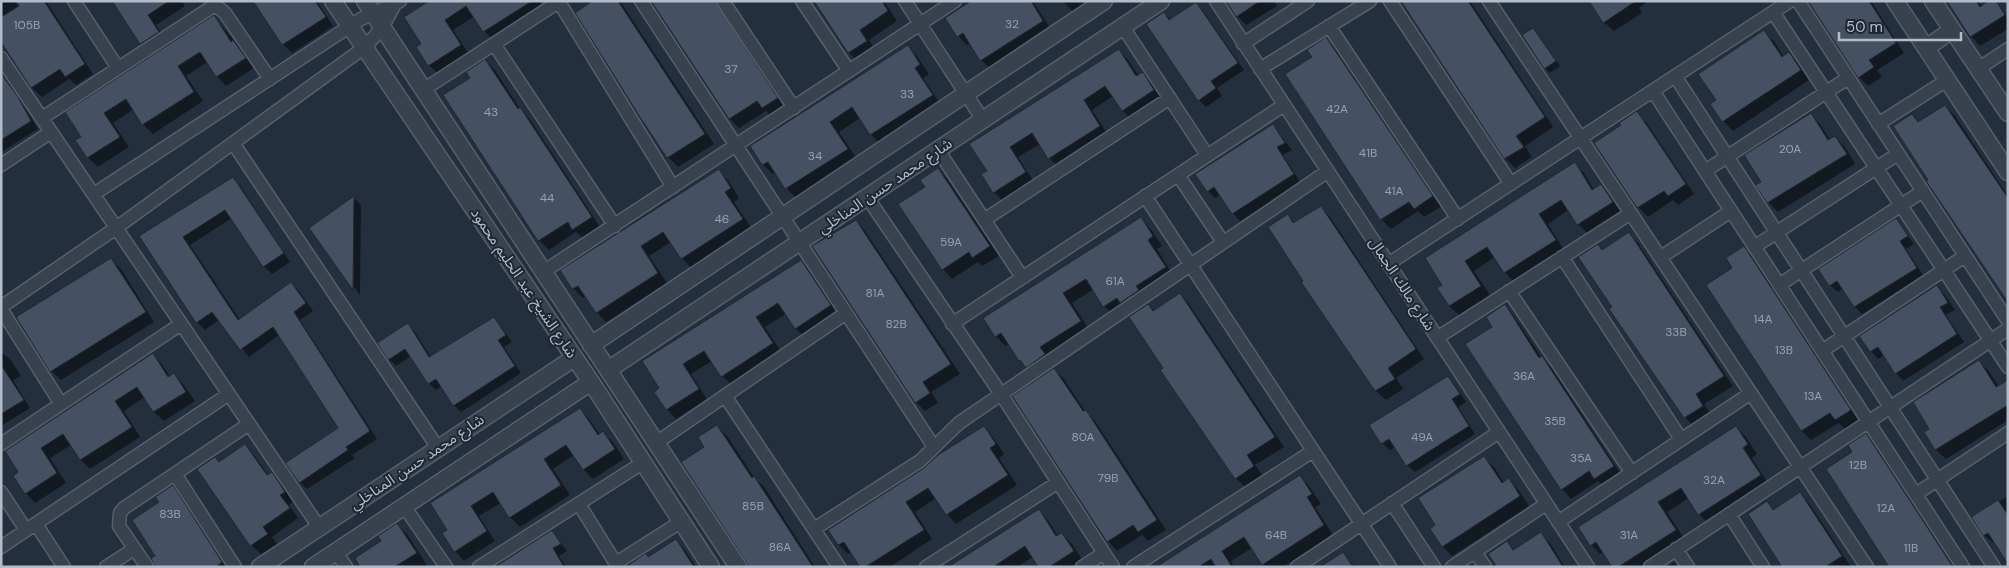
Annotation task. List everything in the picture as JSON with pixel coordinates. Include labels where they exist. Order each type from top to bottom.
[{"type":"street","points":[[74,1],[118,68]]},
{"type":"street","name":"شارع الشيخ عبد الحليم محمود","points":[[334,1],[591,382],[711,567]]},
{"type":"street","points":[[641,1],[934,447]]},
{"type":"street","points":[[722,1],[794,108]]},
{"type":"street","points":[[802,1],[849,71]]},
{"type":"street","points":[[905,1],[983,120]]},
{"type":"street","points":[[543,272],[955,1]]},
{"type":"street","name":"شارع محمد حسن المناخلي","points":[[591,345],[1104,1]]},
{"type":"street","name":"شارع محمد حسن المناخلي","points":[[608,370],[1161,1]]},
{"type":"street","name":"شارع مالك الجمال","points":[[1216,1],[1588,567]]},
{"type":"street","points":[[1243,44],[1308,1]]},
{"type":"street","points":[[1260,69],[1370,1]]},
{"type":"street","points":[[1390,1],[1511,184]]},
{"type":"street","points":[[1489,1],[1867,567]]},
{"type":"street","points":[[1388,264],[1790,1]]},
{"type":"street","points":[[1798,1],[2008,321]]},
{"type":"street","points":[[1894,1],[2008,172]]},
{"type":"street","points":[[1933,1],[2008,114]]},
{"type":"street","points":[[423,90],[559,2],[673,187]]},
{"type":"street","points":[[42,118],[214,3],[225,12],[270,79]]},
{"type":"street","points":[[94,194],[351,26],[369,7],[397,3]]},
{"type":"street","points":[[61,404],[1,308],[116,228],[365,47],[382,28],[397,3]]},
{"type":"street","name":"شارع الشيخ عبد الحليم محمود","points":[[369,7],[738,567]]},
{"type":"street","points":[[1773,12],[2008,367]]},
{"type":"street","points":[[1329,26],[1458,219]]},
{"type":"street","points":[[1123,27],[1207,155]]},
{"type":"street","points":[[1926,48],[1952,30]]},
{"type":"street","points":[[494,44],[615,226]]},
{"type":"street","points":[[1978,69],[2008,49]]},
{"type":"street","points":[[1,58],[319,527]]},
{"type":"street","points":[[1675,76],[1994,567]]},
{"type":"street","points":[[1705,170],[1848,78]]},
{"type":"street","points":[[1878,124],[1947,80]]},
{"type":"street","points":[[1653,91],[1962,567]]},
{"type":"street","points":[[984,220],[1170,98]]},
{"type":"street","points":[[952,324],[1284,105]]},
{"type":"street","points":[[1,165],[51,132]]},
{"type":"street","points":[[233,143],[438,448]]},
{"type":"street","points":[[938,150],[1022,277]]},
{"type":"street","points":[[1754,247],[1898,154]]},
{"type":"street","points":[[814,529],[920,461],[952,428],[1328,171]]},
{"type":"street","points":[[1178,175],[1223,242]]},
{"type":"street","points":[[1779,285],[1923,191]]},
{"type":"street","points":[[1145,196],[1390,567]]},
{"type":"street","points":[[867,197],[1001,394],[1113,567]]},
{"type":"street","points":[[1661,257],[1731,212]]},
{"type":"street","points":[[1437,338],[1631,213]]},
{"type":"street","points":[[1822,351],[1965,256]]},
{"type":"street","points":[[1562,257],[1681,439]]},
{"type":"street","points":[[1510,291],[1632,473]]},
{"type":"street","points":[[656,443],[846,313]]},
{"type":"street","points":[[1,444],[181,324]]},
{"type":"street","points":[[1650,567],[2008,329]]},
{"type":"street","name":"شارع محمد حسن المناخلي","points":[[260,567],[574,358]]},
{"type":"street","name":"شارع محمد حسن المناخلي","points":[[313,567],[591,382]]},
{"type":"street","points":[[1558,522],[1751,393]]},
{"type":"street","points":[[1,547],[229,394]]},
{"type":"street","points":[[725,396],[839,567]]},
{"type":"street","points":[[147,567],[119,526],[120,513],[129,504],[249,424]]},
{"type":"street","points":[[1297,567],[1499,432]]},
{"type":"street","points":[[1916,494],[2008,433]]},
{"type":"street","points":[[1133,567],[1313,451]]},
{"type":"street","points":[[480,567],[644,462]]},
{"type":"street","points":[[175,474],[235,567]]},
{"type":"street","points":[[926,567],[1057,482]]},
{"type":"street","points":[[1,492],[64,567]]},
{"type":"street","points":[[1392,503],[1434,567]]},
{"type":"street","points":[[579,504],[617,565],[682,521]]},
{"type":"street","points":[[1452,567],[1546,504]]},
{"type":"street","points":[[404,506],[446,567]]},
{"type":"street","points":[[1729,514],[1763,567]]},
{"type":"street","points":[[106,567],[134,548]]},
{"type":"street","points":[[1676,549],[1688,567]]},
{"type":"street","points":[[336,552],[346,567]]},
{"type":"street","points":[[1475,552],[1485,567]]},
{"type":"street","points":[[1082,567],[1104,553]]},
{"type":"building","points":[[15,1],[44,1],[85,64],[65,77],[60,69],[31,88],[1,42],[1,17],[19,6]]},
{"type":"building","points":[[112,1],[169,1],[148,15],[159,32],[140,44]]},
{"type":"building","points":[[253,1],[315,1],[326,17],[282,45]]},
{"type":"building","points":[[429,1],[532,1],[483,32],[466,6],[445,20],[461,45],[428,66],[416,47],[421,44],[404,17]]},
{"type":"building","points":[[592,1],[618,1],[705,134],[667,158],[575,13]]},
{"type":"building","points":[[651,1],[715,1],[778,98],[762,108],[757,101],[729,119]]},
{"type":"building","points":[[814,1],[882,1],[888,11],[860,30],[867,41],[848,53]]},
{"type":"building","points":[[971,1],[1031,1],[1043,21],[980,61],[963,33],[957,37],[945,18]]},
{"type":"building","points":[[1226,1],[1260,1],[1236,17]]},
{"type":"building","points":[[1401,1],[1468,1],[1545,117],[1516,136],[1524,147],[1504,159]]},
{"type":"building","points":[[1589,1],[1636,1],[1603,23]]},
{"type":"building","points":[[1808,1],[1869,1],[1896,43],[1869,60],[1874,67],[1858,78]]},
{"type":"building","points":[[1947,1],[1976,1],[1980,7],[1988,1],[1996,1],[2005,15],[1970,37]]},
{"type":"building","points":[[1196,2],[1238,63],[1211,81],[1216,88],[1198,101],[1146,24],[1164,12],[1169,20]]},
{"type":"building","points":[[214,15],[231,42],[233,40],[246,58],[216,77],[200,52],[178,66],[194,92],[142,125],[126,99],[104,113],[120,137],[87,158],[75,140],[81,137],[65,112]]},
{"type":"building","points":[[1533,28],[1556,61],[1544,69],[1522,35]]},
{"type":"building","points":[[1764,30],[1782,57],[1789,52],[1801,70],[1722,122],[1710,104],[1716,100],[1698,74]]},
{"type":"building","points":[[1326,37],[1433,196],[1414,209],[1409,202],[1380,220],[1285,74],[1312,57],[1307,50]]},
{"type":"building","points":[[908,45],[920,64],[915,68],[933,95],[870,135],[852,107],[830,122],[848,149],[785,189],[768,162],[762,165],[750,146]]},
{"type":"building","points":[[1119,49],[1136,76],[1143,72],[1154,90],[1122,111],[1105,86],[1084,100],[1100,126],[1048,159],[1032,133],[1010,147],[1026,172],[993,193],[981,174],[987,171],[969,144]]},
{"type":"building","points":[[485,59],[518,109],[520,107],[592,217],[572,230],[568,222],[538,241],[443,95],[470,78],[466,72]]},
{"type":"building","points":[[1,75],[18,97],[31,121],[1,140]]},
{"type":"building","points":[[1945,105],[2008,198],[2008,302],[1926,181],[1928,180],[1893,126],[1912,114],[1918,122]]},
{"type":"building","points":[[1637,111],[1686,184],[1668,196],[1664,191],[1637,208],[1594,143],[1621,125],[1619,123]]},
{"type":"building","points":[[1811,113],[1828,140],[1835,136],[1847,154],[1767,203],[1755,185],[1761,182],[1744,155]]},
{"type":"building","points":[[1273,124],[1285,143],[1277,147],[1294,174],[1232,214],[1214,187],[1207,192],[1195,174]]},
{"type":"building","points":[[1575,162],[1592,190],[1601,184],[1613,202],[1577,225],[1561,200],[1539,214],[1556,240],[1504,273],[1487,247],[1465,261],[1481,286],[1449,306],[1437,288],[1442,285],[1425,258]]},
{"type":"building","points":[[938,168],[990,246],[972,258],[969,252],[942,270],[898,204],[925,187],[920,180]]},
{"type":"building","points":[[719,169],[731,188],[725,192],[743,219],[681,259],[663,232],[641,246],[658,273],[596,313],[578,286],[572,289],[560,270]]},
{"type":"building","points":[[233,177],[284,253],[263,267],[225,210],[183,237],[238,320],[291,282],[306,303],[294,312],[370,431],[346,447],[348,450],[299,483],[285,463],[338,428],[273,327],[240,350],[212,312],[196,323],[139,236]]},
{"type":"building","points":[[354,196],[353,290],[309,228]]},
{"type":"building","points":[[1321,206],[1416,349],[1388,368],[1395,379],[1375,391],[1301,282],[1303,281],[1268,227],[1288,214],[1293,223]]},
{"type":"building","points":[[1141,217],[1153,236],[1148,240],[1166,267],[1136,286],[1139,290],[1120,303],[1117,298],[1103,307],[1086,279],[1063,293],[1081,321],[1040,347],[1045,354],[1026,368],[1019,361],[1001,333],[995,337],[983,318]]},
{"type":"building","points":[[1896,218],[1908,236],[1900,241],[1917,268],[1854,307],[1837,281],[1829,286],[1818,269]]},
{"type":"building","points":[[856,220],[951,364],[923,382],[930,393],[915,403],[812,246]]},
{"type":"building","points":[[1629,232],[1724,376],[1696,394],[1703,406],[1684,418],[1609,309],[1612,307],[1578,257],[1598,244],[1602,250]]},
{"type":"building","points":[[1744,246],[1851,410],[1835,420],[1830,413],[1801,431],[1706,285],[1732,268],[1726,258]]},
{"type":"building","points":[[111,258],[146,312],[50,372],[16,317]]},
{"type":"building","points":[[801,260],[831,305],[795,329],[778,303],[756,317],[773,343],[721,377],[704,351],[683,364],[699,389],[666,410],[654,392],[659,388],[642,361]]},
{"type":"building","points":[[1937,285],[1948,303],[1940,307],[1957,334],[1895,374],[1878,347],[1870,352],[1859,336]]},
{"type":"building","points":[[1180,293],[1275,437],[1247,455],[1254,466],[1235,479],[1160,370],[1163,368],[1129,317],[1148,304],[1153,311]]},
{"type":"building","points":[[1505,304],[1539,358],[1542,356],[1614,466],[1594,479],[1589,471],[1561,490],[1465,344],[1492,327],[1486,317]]},
{"type":"building","points":[[494,317],[506,335],[498,340],[515,366],[453,406],[436,379],[428,384],[405,349],[388,360],[377,343],[408,323],[429,357]]},
{"type":"building","points":[[153,353],[168,377],[174,373],[186,392],[153,412],[137,387],[115,401],[132,427],[80,460],[63,434],[41,448],[57,473],[25,494],[13,476],[18,472],[5,451]]},
{"type":"building","points":[[1979,360],[1996,387],[2008,380],[2008,405],[1935,450],[1924,432],[1929,429],[1913,402]]},
{"type":"building","points":[[1,365],[24,400],[1,414]]},
{"type":"building","points":[[1054,368],[1083,411],[1086,410],[1157,520],[1138,532],[1133,525],[1107,542],[1012,396]]},
{"type":"building","points":[[1448,376],[1460,394],[1452,399],[1469,426],[1406,466],[1389,439],[1381,444],[1369,425]]},
{"type":"building","points":[[580,408],[598,435],[603,431],[615,449],[583,470],[566,445],[544,459],[561,485],[509,518],[493,492],[471,506],[487,531],[454,552],[442,533],[447,530],[430,503]]},
{"type":"building","points":[[717,425],[752,478],[754,476],[813,567],[748,567],[681,462],[704,447],[698,437]]},
{"type":"building","points":[[984,426],[996,444],[990,448],[1008,475],[946,515],[928,488],[906,502],[924,530],[865,567],[860,567],[844,542],[838,545],[828,530],[924,468],[938,455]]},
{"type":"building","points":[[1736,426],[1748,444],[1743,448],[1761,475],[1698,515],[1681,488],[1658,502],[1676,530],[1618,567],[1612,567],[1596,542],[1590,546],[1578,527]]},
{"type":"building","points":[[1866,433],[1953,567],[1889,567],[1826,469],[1852,452],[1848,445]]},
{"type":"building","points":[[245,444],[267,475],[272,472],[285,492],[280,495],[290,508],[263,527],[268,534],[250,546],[197,469],[215,457],[219,462]]},
{"type":"building","points":[[1484,456],[1502,483],[1509,478],[1520,496],[1442,547],[1430,529],[1435,525],[1418,498]]},
{"type":"building","points":[[1300,475],[1312,494],[1307,497],[1324,525],[1262,565],[1244,537],[1222,551],[1232,567],[1216,567],[1211,559],[1198,567],[1156,567]]},
{"type":"building","points":[[173,485],[222,562],[216,567],[155,567],[151,558],[155,556],[132,520],[159,502],[155,497]]},
{"type":"building","points":[[1800,492],[1842,556],[1825,567],[1782,567],[1748,514],[1767,501],[1773,510]]},
{"type":"building","points":[[1998,500],[2008,515],[2008,564],[1988,533],[1983,536],[1971,517]]},
{"type":"building","points":[[1039,509],[1056,536],[1062,533],[1074,551],[1049,567],[1038,567],[1025,546],[993,567],[948,567]]},
{"type":"building","points":[[397,523],[417,553],[394,567],[360,567],[355,558],[381,541],[378,536]]},
{"type":"building","points":[[552,530],[561,544],[553,548],[564,567],[495,567]]},
{"type":"building","points":[[1541,532],[1563,567],[1497,567],[1488,554],[1507,541],[1513,550]]},
{"type":"building","points":[[676,539],[694,567],[626,567],[646,553],[648,557]]},
{"type":"building","points":[[1343,552],[1353,567],[1320,567]]}]
